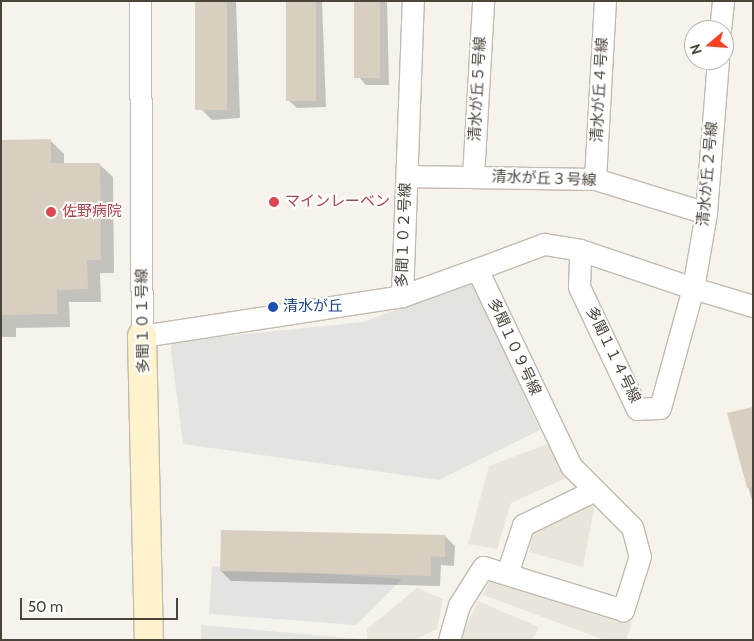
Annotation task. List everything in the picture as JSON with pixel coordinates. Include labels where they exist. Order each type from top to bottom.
[{"type":"street","name":"多聞１０１号線","points":[[140,1],[142,336],[149,640]]},
{"type":"street","name":"多聞１０２号線","points":[[142,336],[402,296],[413,1]]},
{"type":"street","name":"清水が丘５号線","points":[[473,177],[483,1]]},
{"type":"street","name":"清水が丘４号線","points":[[595,179],[605,1]]},
{"type":"street","points":[[721,20],[722,1]]},
{"type":"street","name":"清水が丘２号線","points":[[693,288],[706,212],[717,70]]},
{"type":"street","name":"清水が丘３号線","points":[[406,176],[595,179],[706,212]]},
{"type":"street","points":[[402,296],[544,244],[580,250],[753,306]]},
{"type":"street","name":"多聞１１４号線","points":[[580,250],[579,287],[637,409],[660,408],[693,288]]},
{"type":"street","name":"多聞１０９号線","points":[[449,640],[460,605],[484,567],[623,610],[640,556],[632,528],[571,466],[477,269]]},
{"type":"street","points":[[507,574],[523,525],[595,490]]},
{"type":"shaded area","points":[[473,282],[540,430],[439,480],[183,444],[170,342],[363,322]]},
{"type":"shaded area","points":[[550,443],[566,478],[511,503],[497,549],[468,544],[489,466]]},
{"type":"shaded area","points":[[595,503],[583,567],[529,552],[533,533]]},
{"type":"shaded area","points":[[212,566],[402,579],[356,625],[209,614]]},
{"type":"shaded area","points":[[490,580],[632,623],[626,640],[605,640],[483,595]]},
{"type":"shaded area","points":[[417,588],[443,599],[437,629],[414,640],[367,640],[367,629]]},
{"type":"shaded area","points":[[478,601],[539,627],[532,640],[460,640]]},
{"type":"shaded area","points":[[201,625],[359,639],[201,640]]},
{"type":"building","points":[[195,1],[227,1],[227,110],[195,110]]},
{"type":"building","points":[[286,1],[316,1],[316,101],[286,101]]},
{"type":"building","points":[[354,1],[380,1],[380,78],[354,78]]},
{"type":"building","name":"佐野病院","points":[[51,139],[51,163],[100,163],[101,260],[87,260],[88,289],[57,290],[57,314],[1,315],[1,140]]},
{"type":"building","points":[[753,407],[753,487],[747,488],[727,413]]},
{"type":"building","points":[[221,530],[445,535],[445,557],[431,556],[431,576],[220,571]]},
{"type":"place","name":"マインレーベン","points":[[274,202]]},
{"type":"place","name":"佐野病院","points":[[51,212]]},
{"type":"place","name":"清水が丘","points":[[273,307]]}]
